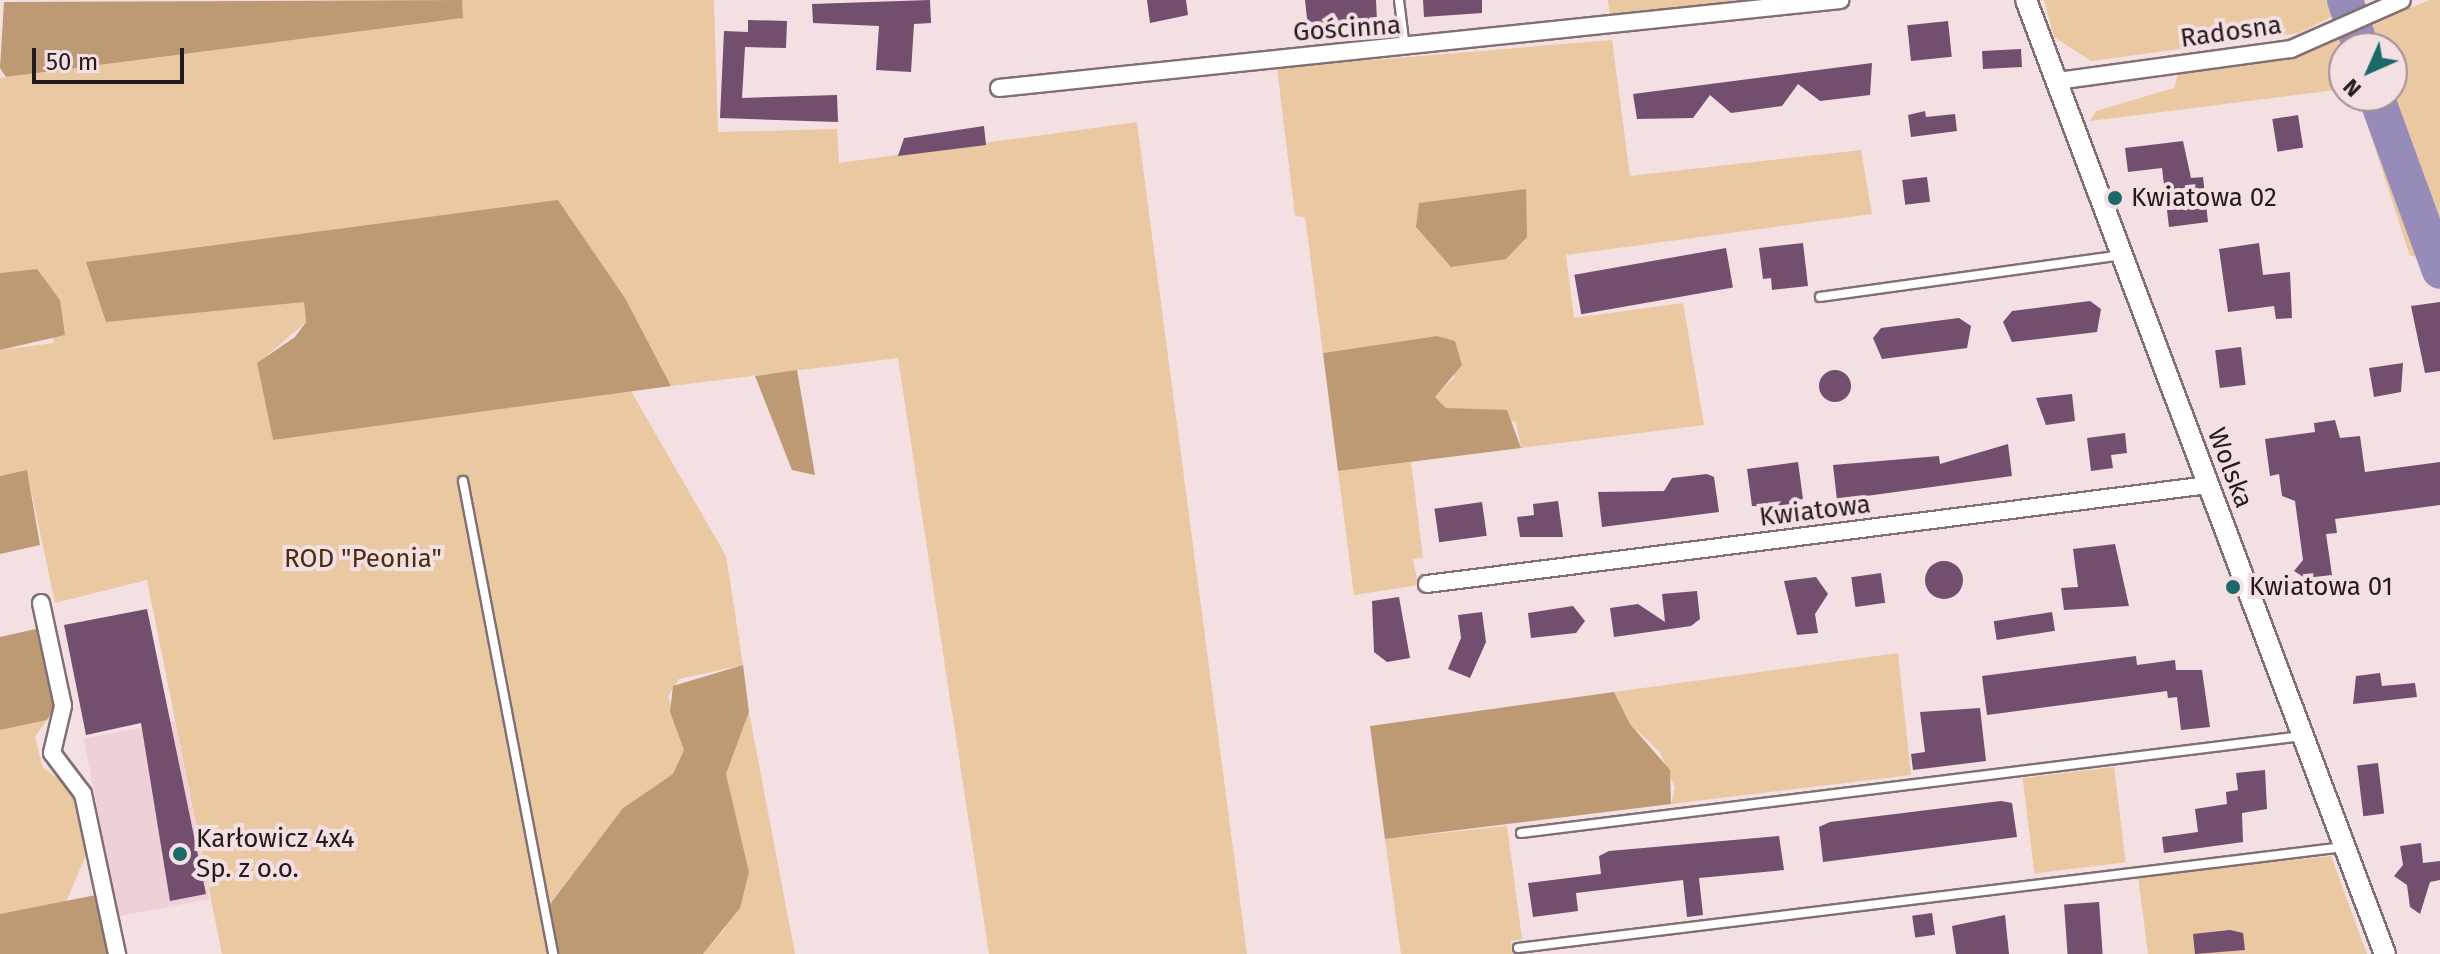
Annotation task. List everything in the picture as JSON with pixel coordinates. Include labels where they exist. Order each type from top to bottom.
[{"type":"street","name":"Gościnna","points":[[999,88],[1405,49],[1840,0]]},
{"type":"street","name":"Wolska","points":[[2026,0],[2385,954]]},
{"type":"street","name":"Radosna","points":[[2057,81],[2291,49],[2402,0]]},
{"type":"street","name":"Kwiatowa","points":[[1427,584],[2209,485]]},
{"type":"street","points":[[41,603],[63,706],[52,753],[83,794],[117,954]]},
{"type":"lane","points":[[1399,0],[1405,49]]},
{"type":"lane","points":[[1820,297],[2123,255]]},
{"type":"lane","points":[[463,481],[553,954]]},
{"type":"lane","points":[[1521,833],[2303,736]]},
{"type":"lane","points":[[1518,948],[2344,847]]},
{"type":"shaded area","points":[[462,0],[463,18],[6,77],[0,68],[4,2]]},
{"type":"shaded area","points":[[1526,189],[1527,237],[1506,259],[1451,267],[1416,227],[1419,203]]},
{"type":"shaded area","points":[[558,200],[625,298],[671,386],[273,440],[257,363],[295,337],[306,322],[304,302],[106,322],[86,262]]},
{"type":"shaded area","points":[[37,269],[60,300],[65,335],[0,350],[0,273]]},
{"type":"shaded area","points":[[1437,336],[1455,341],[1462,365],[1435,397],[1446,408],[1507,410],[1521,448],[1338,471],[1323,353]]},
{"type":"shaded area","points":[[797,370],[815,475],[792,470],[755,376]]},
{"type":"shaded area","points":[[27,470],[40,545],[0,554],[0,476]]},
{"type":"shaded area","points":[[40,628],[56,706],[47,720],[0,730],[0,637]]},
{"type":"shaded area","points":[[743,665],[749,712],[726,774],[749,872],[740,908],[703,954],[559,954],[550,904],[623,808],[673,774],[684,750],[670,712],[673,686]]},
{"type":"shaded area","points":[[1614,692],[1630,724],[1670,770],[1671,804],[1385,839],[1370,726]]},
{"type":"shaded area","points":[[175,721],[210,899],[118,916],[84,739]]},
{"type":"shaded area","points":[[96,895],[108,954],[0,954],[0,914]]},
{"type":"green space","name":"ROD \"Peonia\"","points":[[462,0],[714,0],[718,132],[837,129],[839,163],[1137,122],[1247,954],[989,954],[898,358],[671,386],[625,298],[558,200],[287,298],[304,302],[306,322],[257,364],[273,440],[631,391],[726,556],[743,665],[679,679],[668,696],[684,750],[673,774],[623,808],[550,903],[559,954],[222,954],[147,580],[55,603],[27,471],[0,476],[0,350],[54,343],[37,269],[0,273],[0,78],[463,18]]},
{"type":"green space","points":[[1608,0],[1739,0],[1610,16]]},
{"type":"green space","points":[[2044,0],[2366,0],[2299,33],[2091,61],[2054,37]]},
{"type":"green space","points":[[2429,0],[2440,0],[2440,289],[2421,255],[2410,256],[2363,112],[2408,112],[2408,32],[2354,32]]},
{"type":"green space","points":[[1612,40],[1630,176],[1861,150],[1872,214],[1566,255],[1574,318],[1683,303],[1704,425],[1521,448],[1516,422],[1446,408],[1434,397],[1455,377],[1437,336],[1323,353],[1305,217],[1295,216],[1277,68]]},
{"type":"green space","points":[[2328,43],[2328,91],[2090,121],[2096,111],[2174,88],[2179,70],[2307,52]]},
{"type":"green space","points":[[1411,462],[1423,558],[1413,559],[1418,585],[1354,595],[1338,471]]},
{"type":"green space","points":[[1898,653],[1911,775],[1671,804],[1675,788],[1660,752],[1630,724],[1614,692]]},
{"type":"green space","points":[[749,712],[795,954],[703,954],[726,927],[749,872],[726,774]]},
{"type":"green space","points":[[47,720],[35,737],[43,768],[75,790],[86,855],[66,902],[0,914],[0,730]]},
{"type":"green space","points":[[2114,767],[2126,862],[2034,873],[2023,778]]},
{"type":"green space","points":[[1507,826],[1522,939],[1511,941],[1512,954],[1401,954],[1385,839]]},
{"type":"green space","points":[[2331,856],[2367,954],[2148,954],[2138,876]]},
{"type":"building","points":[[930,0],[931,23],[914,24],[911,72],[876,70],[879,26],[813,23],[812,4]]},
{"type":"building","points":[[1147,0],[1186,0],[1188,15],[1150,23]]},
{"type":"building","points":[[1305,0],[1376,0],[1377,21],[1308,27]]},
{"type":"building","points":[[1423,0],[1482,0],[1482,13],[1424,17]]},
{"type":"building","points":[[748,20],[787,21],[786,48],[745,47],[742,98],[837,95],[838,122],[720,118],[724,31],[748,32]]},
{"type":"building","points":[[1948,21],[1952,57],[1911,61],[1907,25]]},
{"type":"building","points":[[2021,49],[2022,67],[1983,69],[1982,51]]},
{"type":"building","points":[[1872,63],[1870,95],[1820,101],[1798,84],[1782,106],[1731,113],[1710,95],[1693,118],[1637,119],[1633,94]]},
{"type":"building","points":[[1925,111],[1926,117],[1955,114],[1957,131],[1911,137],[1908,115]]},
{"type":"building","points":[[2298,115],[2303,148],[2277,152],[2272,119]]},
{"type":"building","points":[[984,126],[986,145],[898,156],[904,138]]},
{"type":"building","points":[[2183,141],[2191,178],[2203,177],[2208,222],[2169,227],[2162,168],[2128,172],[2125,148]]},
{"type":"building","points":[[1927,177],[1930,202],[1905,205],[1902,180]]},
{"type":"building","points":[[1803,243],[1808,286],[1772,290],[1771,278],[1763,279],[1759,248]]},
{"type":"building","points":[[2259,243],[2263,275],[2290,272],[2292,318],[2276,319],[2274,306],[2228,312],[2219,249]]},
{"type":"building","points":[[1726,248],[1733,287],[1581,314],[1574,275]]},
{"type":"building","points":[[2090,301],[2101,309],[2097,332],[2012,342],[2003,322],[2012,311]]},
{"type":"building","points":[[2440,302],[2440,371],[2425,373],[2411,306]]},
{"type":"building","points":[[1959,318],[1971,326],[1967,348],[1882,359],[1873,338],[1881,328]]},
{"type":"building","points":[[2241,347],[2246,385],[2220,388],[2215,350]]},
{"type":"building","points":[[2403,363],[2401,392],[2374,397],[2369,368]]},
{"type":"building","points":[[1835,370],[1846,375],[1851,386],[1846,397],[1835,402],[1824,397],[1819,386],[1824,375]]},
{"type":"building","points":[[2072,394],[2075,421],[2046,425],[2036,398]]},
{"type":"building","points":[[2335,420],[2340,438],[2360,436],[2365,472],[2440,462],[2440,505],[2335,519],[2337,533],[2326,534],[2332,575],[2305,578],[2294,571],[2303,560],[2295,501],[2282,496],[2279,474],[2270,476],[2265,439],[2315,432],[2314,423]]},
{"type":"building","points":[[2125,433],[2127,453],[2111,455],[2113,468],[2091,471],[2087,438]]},
{"type":"building","points":[[2008,444],[2012,476],[1837,500],[1833,465],[1939,456],[1940,464]]},
{"type":"building","points":[[1798,462],[1803,499],[1789,501],[1790,508],[1752,506],[1747,469]]},
{"type":"building","points":[[1707,474],[1714,477],[1719,512],[1602,527],[1598,492],[1664,491],[1672,478]]},
{"type":"building","points":[[1558,501],[1563,537],[1520,537],[1517,517],[1534,515],[1533,504]]},
{"type":"building","points":[[1482,502],[1487,536],[1439,542],[1434,509]]},
{"type":"building","points":[[2115,544],[2129,606],[2064,610],[2061,588],[2078,587],[2073,549]]},
{"type":"building","points":[[1944,561],[1957,567],[1963,580],[1957,593],[1944,599],[1931,593],[1925,580],[1931,567]]},
{"type":"building","points":[[1881,573],[1885,603],[1855,607],[1851,577]]},
{"type":"building","points":[[1816,577],[1828,594],[1815,614],[1818,633],[1797,635],[1784,581]]},
{"type":"building","points":[[1697,591],[1700,619],[1691,626],[1614,637],[1610,608],[1638,604],[1665,622],[1662,594]]},
{"type":"building","points":[[1399,597],[1410,658],[1387,662],[1374,652],[1372,601]]},
{"type":"building","points":[[1573,606],[1585,621],[1576,633],[1531,638],[1528,613]]},
{"type":"building","points":[[147,609],[206,894],[170,901],[141,723],[86,735],[64,625]]},
{"type":"building","points":[[1482,612],[1486,642],[1470,678],[1448,669],[1461,638],[1458,615]]},
{"type":"building","points":[[2052,612],[2055,631],[1997,640],[1994,621]]},
{"type":"building","points":[[2136,656],[2137,665],[2175,660],[2176,670],[2202,670],[2210,727],[2181,730],[2177,697],[2168,698],[2167,691],[1987,715],[1982,676]]},
{"type":"building","points":[[2380,673],[2382,686],[2415,683],[2417,697],[2353,704],[2356,676]]},
{"type":"building","points":[[1980,708],[1986,761],[1913,770],[1911,754],[1925,752],[1920,712]]},
{"type":"building","points":[[2378,763],[2384,814],[2363,816],[2357,766]]},
{"type":"building","points":[[2265,770],[2267,809],[2242,813],[2243,842],[2164,853],[2162,837],[2198,832],[2195,809],[2227,804],[2226,792],[2238,790],[2236,773]]},
{"type":"building","points":[[2001,801],[2012,803],[2017,837],[1823,862],[1819,827],[1830,822]]},
{"type":"building","points":[[1779,836],[1784,870],[1699,878],[1703,915],[1687,917],[1683,880],[1576,893],[1578,911],[1533,917],[1528,883],[1601,874],[1599,856],[1609,851]]},
{"type":"building","points":[[2421,843],[2423,863],[2440,861],[2440,880],[2430,882],[2420,914],[2410,907],[2407,885],[2394,876],[2403,865],[2400,846]]},
{"type":"building","points":[[2099,902],[2103,954],[2068,954],[2064,904]]},
{"type":"building","points":[[1932,913],[1935,935],[1915,938],[1912,916]]},
{"type":"building","points":[[2005,915],[2009,954],[1956,954],[1952,926]]},
{"type":"building","points":[[2230,930],[2243,933],[2245,950],[2195,954],[2193,934]]},
{"type":"waterway","points":[[2345,0],[2356,32]]},
{"type":"waterway","points":[[2382,112],[2440,271]]},
{"type":"place","name":"Kwiatowa 02","points":[[2115,198]]},
{"type":"place","name":"Kwiatowa 01","points":[[2233,587]]},
{"type":"place","name":"Karłowicz 4x4 Sp. z o.o.","points":[[180,854]]}]
